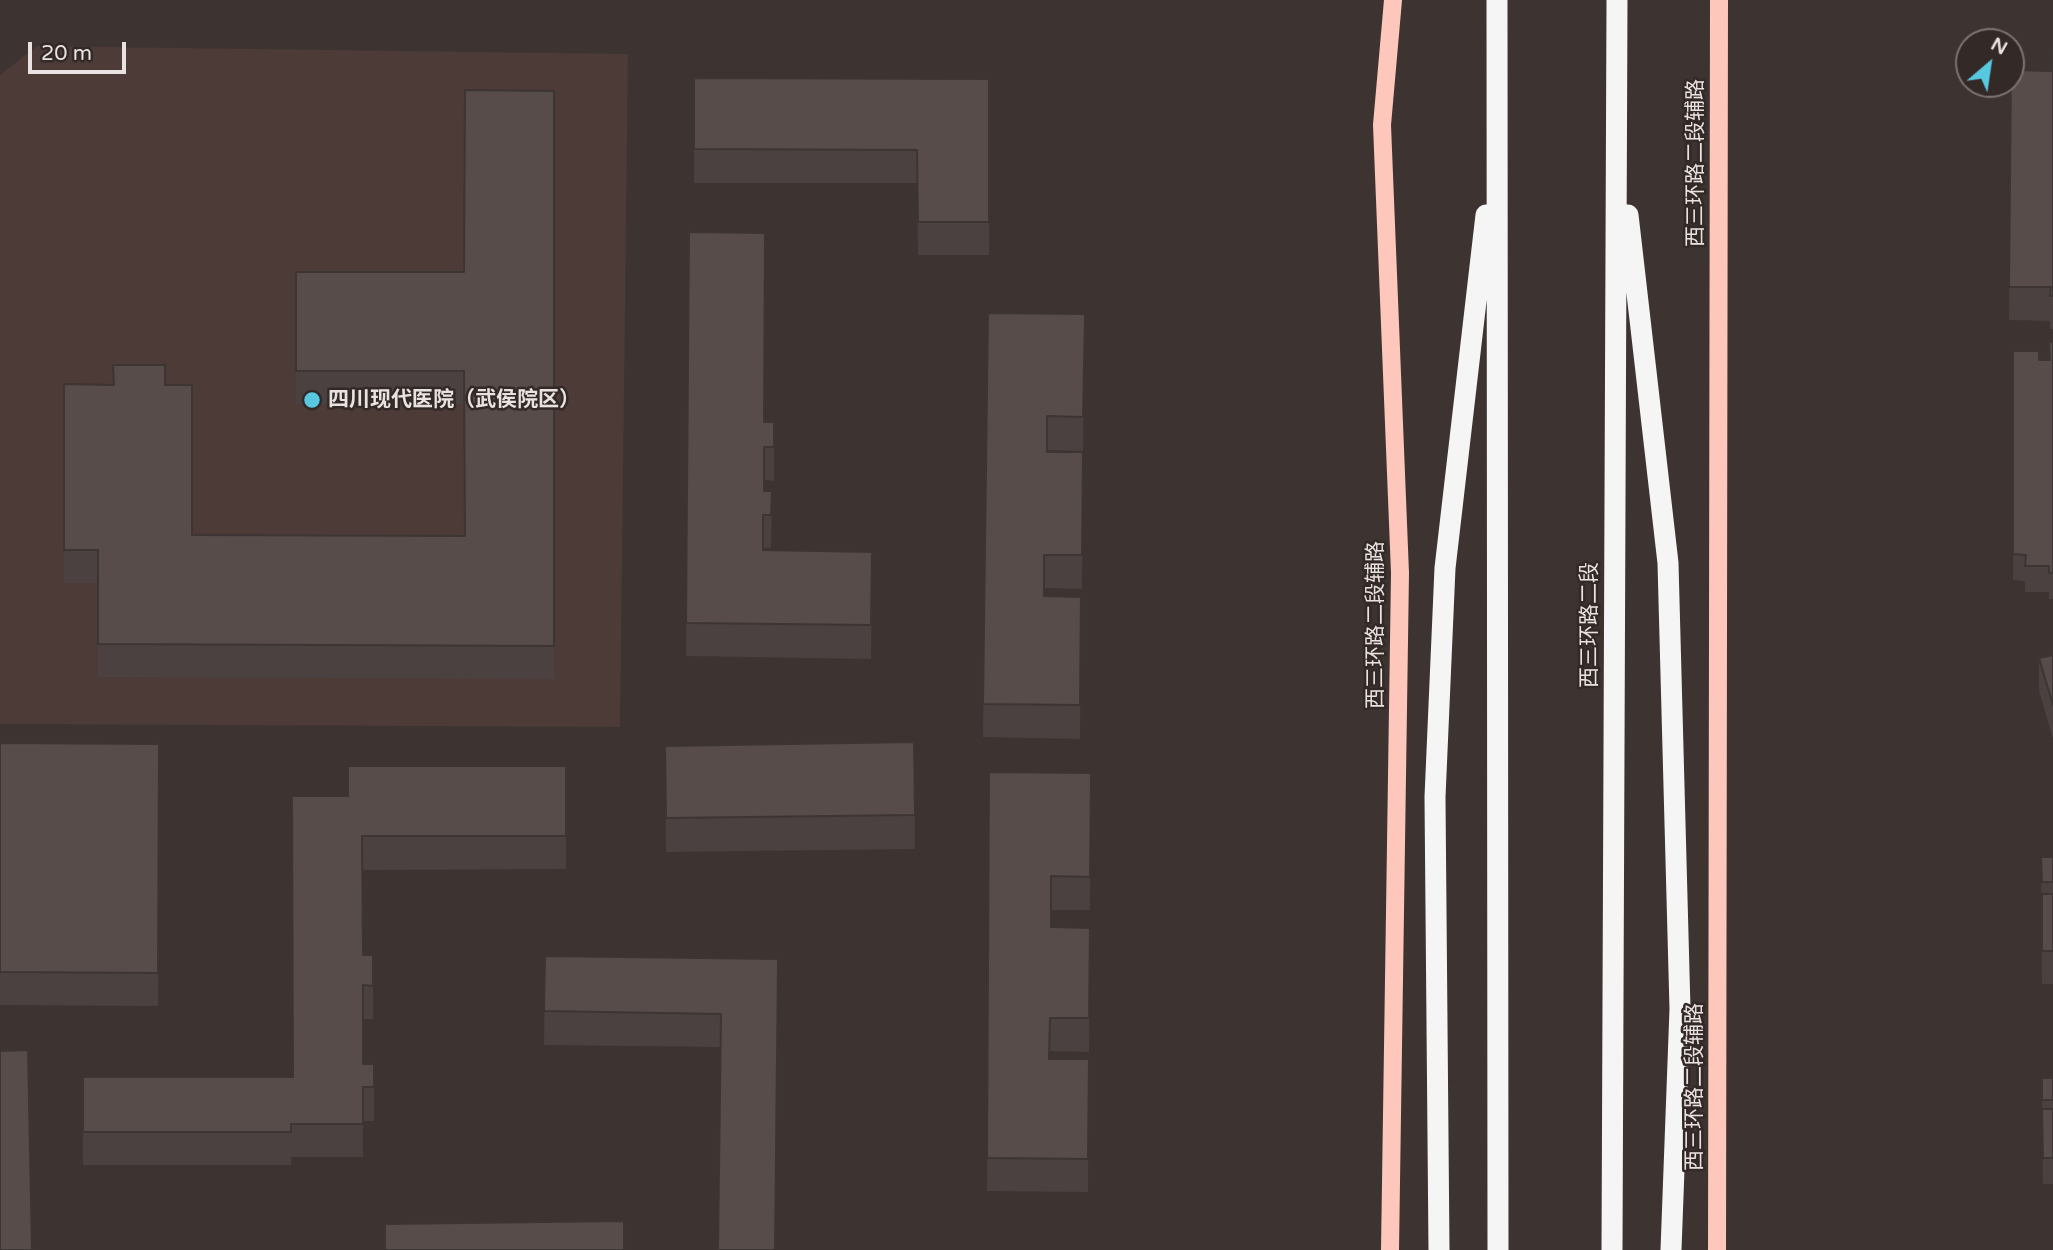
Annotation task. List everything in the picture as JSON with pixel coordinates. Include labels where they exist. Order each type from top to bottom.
[{"type":"highway","points":[[1497,0],[1498,1250]]},
{"type":"highway","name":"西三环路二段","points":[[1612,1250],[1617,0]]},
{"type":"highway","points":[[1439,1250],[1435,797],[1445,568],[1497,118]]},
{"type":"highway","points":[[1616,119],[1668,563],[1680,1009],[1671,1250]]},
{"type":"main road","name":"西三环路二段辅路","points":[[1390,1250],[1400,573],[1382,125],[1393,0]]},
{"type":"main road","name":"西三环路二段辅路","points":[[1717,1250],[1718,0]]},
{"type":"shaded area","name":"四川现代医院（武侯院区）","points":[[37,46],[628,54],[620,727],[0,724],[0,75]]},
{"type":"building","points":[[2053,51],[2053,296],[2050,296],[2051,287],[2009,287],[2011,98],[2025,98],[2025,70],[2052,71]]},
{"type":"building","points":[[694,78],[989,79],[989,222],[918,222],[917,150],[694,149]]},
{"type":"building","points":[[465,90],[554,91],[554,646],[98,644],[98,550],[64,550],[64,384],[114,385],[113,365],[165,365],[165,385],[192,385],[192,535],[465,536],[464,371],[296,371],[296,272],[464,272]]},
{"type":"building","points":[[689,232],[765,233],[764,422],[774,422],[774,447],[764,447],[764,491],[772,491],[771,515],[763,515],[763,550],[872,552],[871,625],[686,623]]},
{"type":"building","points":[[988,313],[1085,314],[1083,417],[1047,416],[1047,452],[1083,452],[1082,555],[1044,555],[1044,596],[1081,597],[1080,705],[983,704]]},
{"type":"building","points":[[2049,342],[2053,342],[2053,573],[2049,573],[2049,566],[2025,566],[2026,555],[2013,554],[2013,351],[2039,351],[2039,360],[2050,360]]},
{"type":"building","points":[[2053,655],[2053,705],[2039,658]]},
{"type":"building","points":[[914,742],[915,815],[666,818],[665,746]]},
{"type":"building","points":[[0,743],[159,744],[158,973],[0,972]]},
{"type":"building","points":[[348,766],[566,766],[566,836],[362,836],[363,955],[373,955],[373,986],[363,985],[363,1064],[374,1064],[374,1087],[363,1087],[363,1124],[291,1124],[291,1132],[83,1132],[83,1077],[293,1077],[292,796],[348,796]]},
{"type":"building","points":[[989,772],[1091,773],[1090,877],[1051,876],[1051,927],[1090,928],[1089,1018],[1050,1018],[1049,1059],[1089,1059],[1088,1159],[987,1158]]},
{"type":"building","points":[[2041,857],[2053,857],[2053,882],[2042,882]]},
{"type":"building","points":[[2042,894],[2053,894],[2053,951],[2042,951]]},
{"type":"building","points":[[545,956],[778,959],[775,1250],[718,1250],[721,1014],[544,1011]]},
{"type":"building","points":[[28,1050],[32,1250],[0,1250],[0,1051]]},
{"type":"building","points":[[2042,1078],[2053,1078],[2053,1100],[2042,1100]]},
{"type":"building","points":[[2042,1109],[2053,1109],[2053,1158],[2043,1158]]},
{"type":"building","points":[[624,1221],[624,1250],[385,1250],[385,1224]]},
{"type":"place","name":"四川现代医院（武侯院区）","points":[[312,400]]}]
